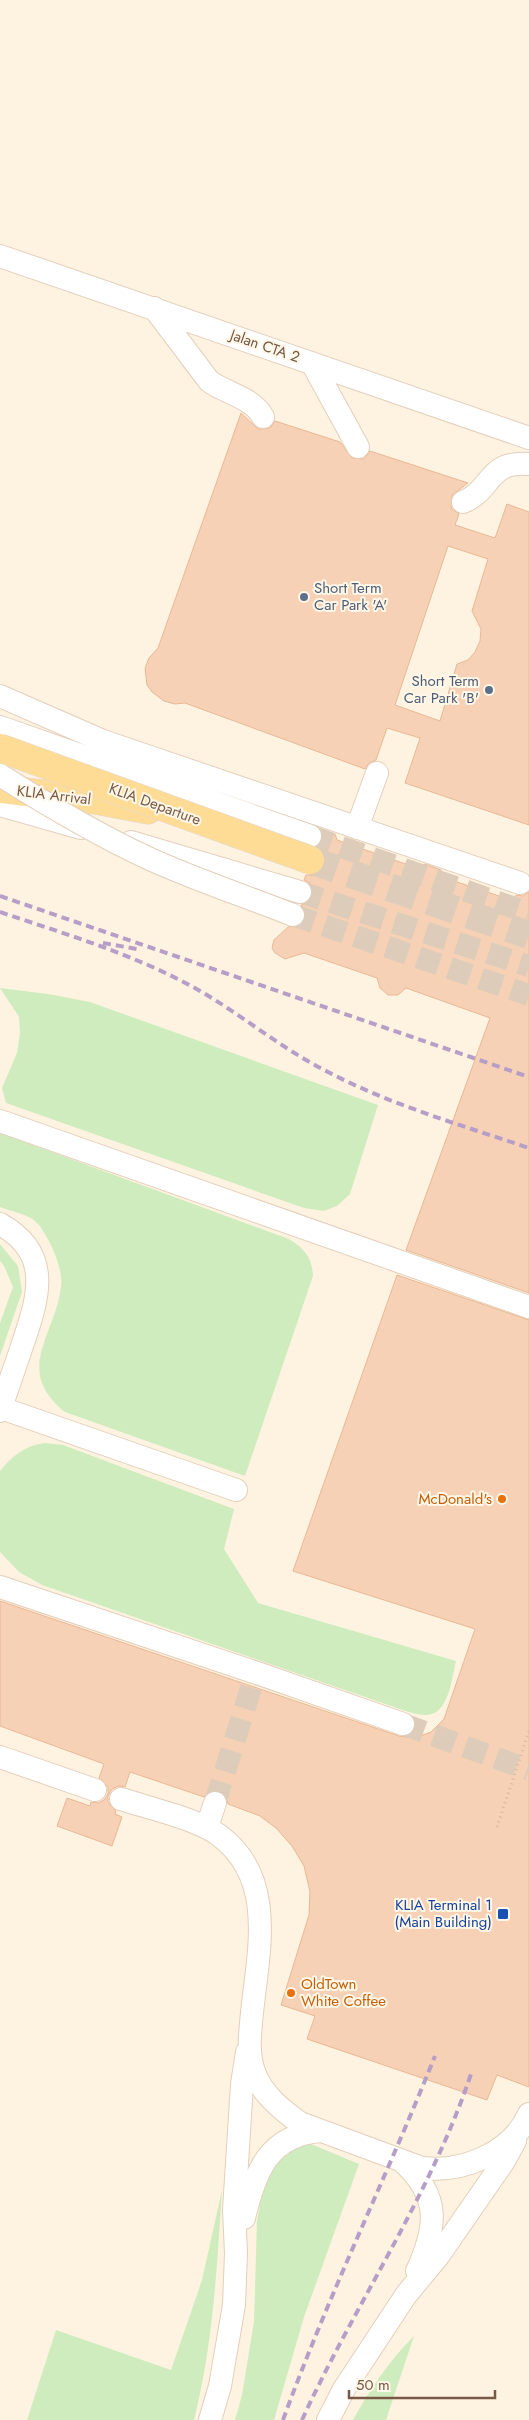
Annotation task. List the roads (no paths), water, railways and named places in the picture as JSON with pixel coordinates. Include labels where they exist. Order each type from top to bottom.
[{"type":"main road","name":"KLIA Departure","points":[[0,748],[311,848]]},
{"type":"main road","name":"KLIA Arrival","points":[[0,789],[95,800],[172,814],[311,848]]},
{"type":"street","name":"Jalan CTA 2","points":[[0,256],[529,438]]},
{"type":"street","points":[[154,308],[209,381],[219,388],[251,403],[264,417]]},
{"type":"street","points":[[312,363],[358,447]]},
{"type":"street","points":[[462,502],[475,496],[486,481],[504,466],[519,463],[529,464]]},
{"type":"street","points":[[0,696],[103,741],[520,883]]},
{"type":"street","points":[[0,727],[311,848]]},
{"type":"street","points":[[357,828],[377,773]]},
{"type":"street","points":[[0,775],[66,816],[113,842],[152,860],[293,915]]},
{"type":"street","points":[[0,804],[300,892]]},
{"type":"street","points":[[0,1121],[529,1307]]},
{"type":"street","points":[[0,1224],[25,1246],[32,1255],[38,1280],[35,1309],[1,1410],[236,1490]]},
{"type":"street","points":[[0,1587],[255,1679],[403,1724]]},
{"type":"street","points":[[0,1757],[95,1790]]},
{"type":"street","points":[[121,1799],[207,1828],[232,1847],[242,1860],[256,1886],[261,1921],[250,2036],[242,2084],[234,2210],[236,2253],[234,2305],[230,2338],[220,2386],[210,2420]]},
{"type":"street","points":[[207,1828],[215,1803]]},
{"type":"street","points":[[250,2036],[255,2073],[274,2103],[300,2123],[422,2168],[434,2170],[468,2165],[493,2153],[516,2133],[528,2116]]},
{"type":"street","points":[[328,2420],[344,2389],[406,2295],[439,2255],[504,2161],[528,2116]]},
{"type":"street","points":[[236,2253],[252,2186],[268,2156],[292,2137],[305,2132],[322,2131]]},
{"type":"street","points":[[398,2158],[421,2182],[428,2194],[433,2219],[426,2252],[406,2295]]},
{"type":"tunnel","points":[[310,836],[529,913]]},
{"type":"tunnel","points":[[310,860],[529,935]]},
{"type":"tunnel","points":[[300,892],[529,966]]},
{"type":"tunnel","points":[[293,915],[529,995]]},
{"type":"tunnel","points":[[215,1803],[252,1685]]},
{"type":"tunnel","points":[[403,1724],[529,1770]]},
{"type":"railway","points":[[0,896],[529,1077]]},
{"type":"railway","points":[[0,912],[98,945],[170,975],[210,997],[310,1063],[376,1095],[529,1148]]},
{"type":"railway","points":[[103,943],[137,949]]},
{"type":"railway","points":[[283,2420],[319,2328],[435,2056]]},
{"type":"railway","points":[[302,2420],[323,2376],[392,2248],[436,2161],[472,2071]]},
{"type":"place","name":"Short Term Car Park 'A'","points":[[304,597]]},
{"type":"place","name":"Short Term Car Park 'B'","points":[[489,690]]},
{"type":"place","name":"McDonald's","points":[[502,1499]]},
{"type":"place","name":"KLIA Terminal 1 (Main Building)","points":[[503,1914]]},
{"type":"place","name":"OldTown White Coffee","points":[[291,1993]]}]
